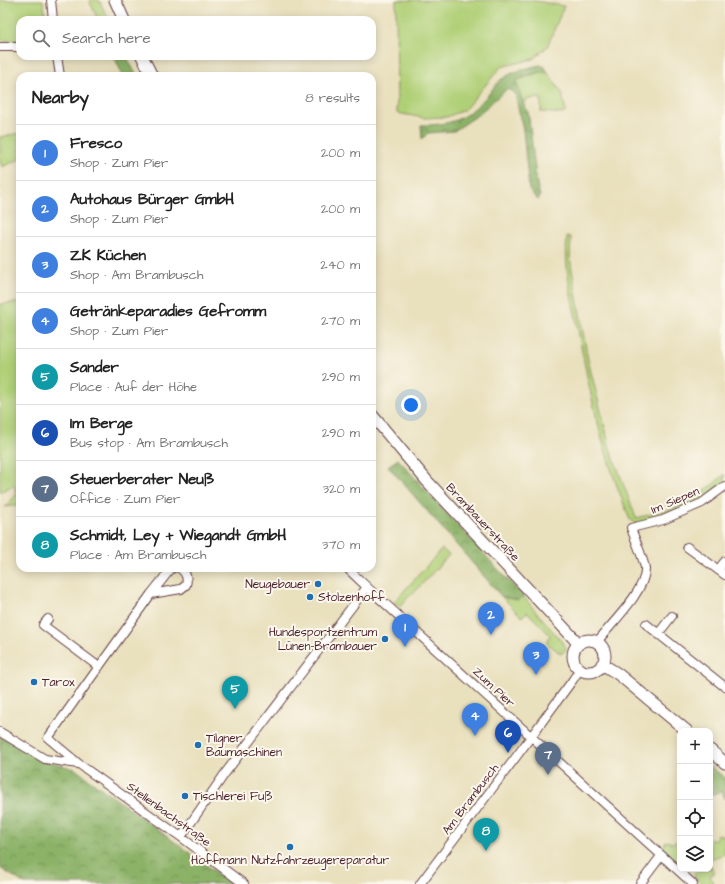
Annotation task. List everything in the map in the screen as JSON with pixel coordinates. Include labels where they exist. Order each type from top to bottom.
[{"type":"main road","points":[[115,0],[122,16]]},
{"type":"main road","points":[[144,60],[150,72]]},
{"type":"main road","name":"Brambauerstraße","points":[[376,420],[427,481],[579,644]]},
{"type":"main road","points":[[586,641],[597,642],[604,650],[604,660],[602,664],[596,670],[592,671],[584,671],[580,669],[576,665],[573,656],[579,644],[586,641]]},
{"type":"main road","points":[[602,664],[618,674],[683,728]]},
{"type":"main road","points":[[713,753],[725,763]]},
{"type":"street","points":[[50,0],[52,16]]},
{"type":"street","points":[[0,47],[16,47]]},
{"type":"street","points":[[58,60],[59,72]]},
{"type":"street","name":"Im Siepen","points":[[597,642],[627,607],[643,580],[645,569],[631,528],[663,520],[702,503],[725,486]]},
{"type":"street","points":[[687,547],[722,573],[725,561]]},
{"type":"street","name":"Stellenbachstraße","points":[[168,572],[48,738],[79,764],[244,884]]},
{"type":"street","points":[[152,594],[184,588],[187,577],[184,572]]},
{"type":"street","name":"Zum Pier","points":[[351,572],[693,884]]},
{"type":"street","points":[[181,837],[226,772],[366,587]]},
{"type":"street","points":[[658,634],[672,616]]},
{"type":"street","points":[[48,619],[43,625],[99,667]]},
{"type":"street","points":[[646,624],[725,687]]},
{"type":"street","name":"Am Brambusch","points":[[420,884],[531,737],[580,669]]},
{"type":"street","name":"Stellenbachstraße","points":[[0,732],[45,759],[79,764]]},
{"type":"street","points":[[640,884],[661,856]]},
{"type":"green space","points":[[0,0],[43,0],[45,16],[16,16],[16,41],[0,40]]},
{"type":"green space","points":[[89,0],[99,0],[107,16],[96,16]]},
{"type":"green space","points":[[396,0],[531,0],[564,6],[547,47],[533,59],[501,67],[464,110],[447,117],[424,118],[397,113]]},
{"type":"green space","points":[[116,60],[128,60],[135,72],[121,72]]},
{"type":"green space","points":[[540,65],[545,67],[548,73],[536,73],[516,81],[523,103],[528,111],[537,184],[540,196],[538,200],[529,190],[523,130],[515,93],[507,89],[475,117],[454,131],[428,133],[422,139],[421,125],[441,124],[457,120],[478,105],[506,76]]},
{"type":"green space","points":[[543,71],[548,73],[562,93],[566,112],[562,114],[541,112],[541,98],[529,99],[523,103],[516,81]]},
{"type":"green space","points":[[16,134],[16,161],[2,167],[0,162],[0,137]]},
{"type":"green space","points":[[567,236],[571,237],[570,258],[588,360],[610,448],[636,518],[673,509],[711,486],[725,474],[725,483],[700,500],[666,517],[635,524],[630,520],[615,481],[599,427],[582,353],[566,258]]},
{"type":"green space","points":[[16,302],[16,495],[14,485],[0,492],[0,304]]},
{"type":"green space","points":[[398,459],[523,596],[518,600],[502,597],[388,466]]},
{"type":"green space","points":[[16,495],[16,506],[5,507]]},
{"type":"green space","points":[[442,549],[449,555],[400,607],[394,602]]},
{"type":"green space","points":[[523,596],[567,649],[561,654],[546,642],[550,635],[527,612],[522,617],[502,597],[518,600]]},
{"type":"green space","points":[[0,735],[36,758],[75,769],[232,884],[25,884],[0,868]]},
{"type":"green space","points":[[713,768],[725,778],[725,799],[722,791],[713,794]]},
{"type":"green space","points":[[716,835],[725,835],[725,854],[713,858],[713,839],[717,839]]},
{"type":"green space","points":[[666,841],[673,843],[676,841],[677,862],[663,848]]},
{"type":"green space","points":[[713,871],[714,874],[710,875],[713,884],[701,884],[694,877],[695,872]]},
{"type":"place","name":"Neugebauer","points":[[318,584]]},
{"type":"place","name":"Stolzenhoff","points":[[310,597]]},
{"type":"place","name":"Autohaus Bürger GmbH","points":[[491,635]]},
{"type":"place","name":"Hundesportzentrum Lünen-Brambauer","points":[[385,639]]},
{"type":"place","name":"Fresco","points":[[405,647]]},
{"type":"place","name":"ZK Küchen","points":[[536,675]]},
{"type":"place","name":"Tarox","points":[[34,682]]},
{"type":"place","name":"Sander","points":[[235,709]]},
{"type":"place","name":"Getränkeparadies Gefromm","points":[[475,736]]},
{"type":"place","name":"Tilgner Baumaschinen","points":[[198,745]]},
{"type":"place","name":"Im Berge","points":[[508,753]]},
{"type":"place","name":"Steuerberater Neuß","points":[[548,775]]},
{"type":"place","name":"Tischlerei Fuß","points":[[185,796]]},
{"type":"place","name":"Hoffmann Nutzfahrzeugereparatur","points":[[290,847]]},
{"type":"place","name":"Schmidt, Ley + Wiegandt GmbH","points":[[486,851]]}]
